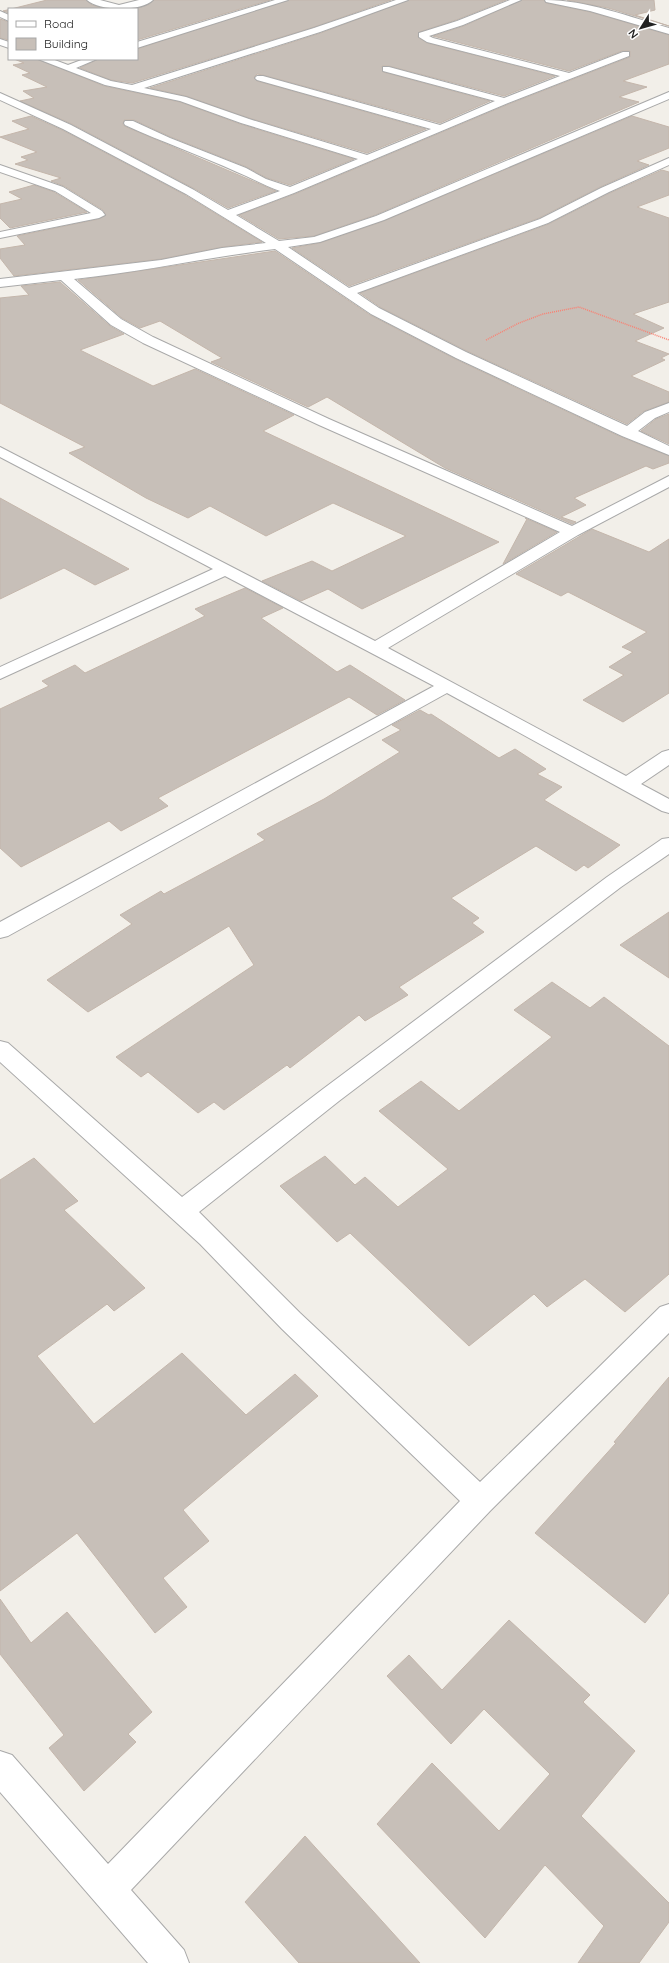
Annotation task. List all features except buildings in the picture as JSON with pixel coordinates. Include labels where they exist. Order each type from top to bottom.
[{"type":"street","points":[[91,0],[115,8]]},
{"type":"street","points":[[121,8],[149,0]]},
{"type":"street","points":[[138,45],[284,0]]},
{"type":"street","points":[[133,88],[317,30],[404,0]]},
{"type":"street","points":[[517,0],[460,23],[422,35],[430,40],[570,76]]},
{"type":"street","points":[[548,0],[592,9],[669,31]]},
{"type":"street","points":[[592,9],[605,5]]},
{"type":"street","points":[[226,215],[290,191],[505,101],[626,54]]},
{"type":"street","points":[[46,60],[113,84],[195,102],[245,121],[366,158]]},
{"type":"street","points":[[68,68],[89,60]]},
{"type":"street","points":[[386,69],[505,101]]},
{"type":"street","points":[[260,78],[440,128]]},
{"type":"street","points":[[0,283],[65,277],[162,264],[222,252],[316,240],[380,218],[669,95]]},
{"type":"street","points":[[0,96],[153,172],[268,239],[276,246],[375,311],[461,355],[627,433],[669,451]]},
{"type":"street","points":[[129,123],[166,140],[242,170],[262,181],[290,191]]},
{"type":"street","points":[[348,292],[432,263],[544,221],[604,190],[646,173],[669,161]]},
{"type":"street","points":[[0,168],[59,189],[99,215],[0,235]]},
{"type":"street","points":[[65,277],[116,322],[148,340],[324,422],[572,532]]},
{"type":"street","points":[[627,433],[650,415],[669,407]]},
{"type":"street","points":[[0,451],[447,686],[669,806]]},
{"type":"street","points":[[375,649],[572,532],[669,481]]},
{"type":"street","points":[[0,674],[224,570]]},
{"type":"street","points":[[0,931],[447,686]]},
{"type":"street","points":[[627,784],[669,756]]},
{"type":"street","points":[[180,1212],[331,1094],[614,882],[669,844]]},
{"type":"street","points":[[0,1049],[209,1237],[291,1321],[480,1501]]},
{"type":"street","points":[[108,1889],[480,1501],[604,1381],[669,1315]]},
{"type":"street","points":[[0,1767],[171,1963]]},
{"type":"path","points":[[461,355],[502,332],[542,315],[570,307],[586,308],[669,340]]}]
